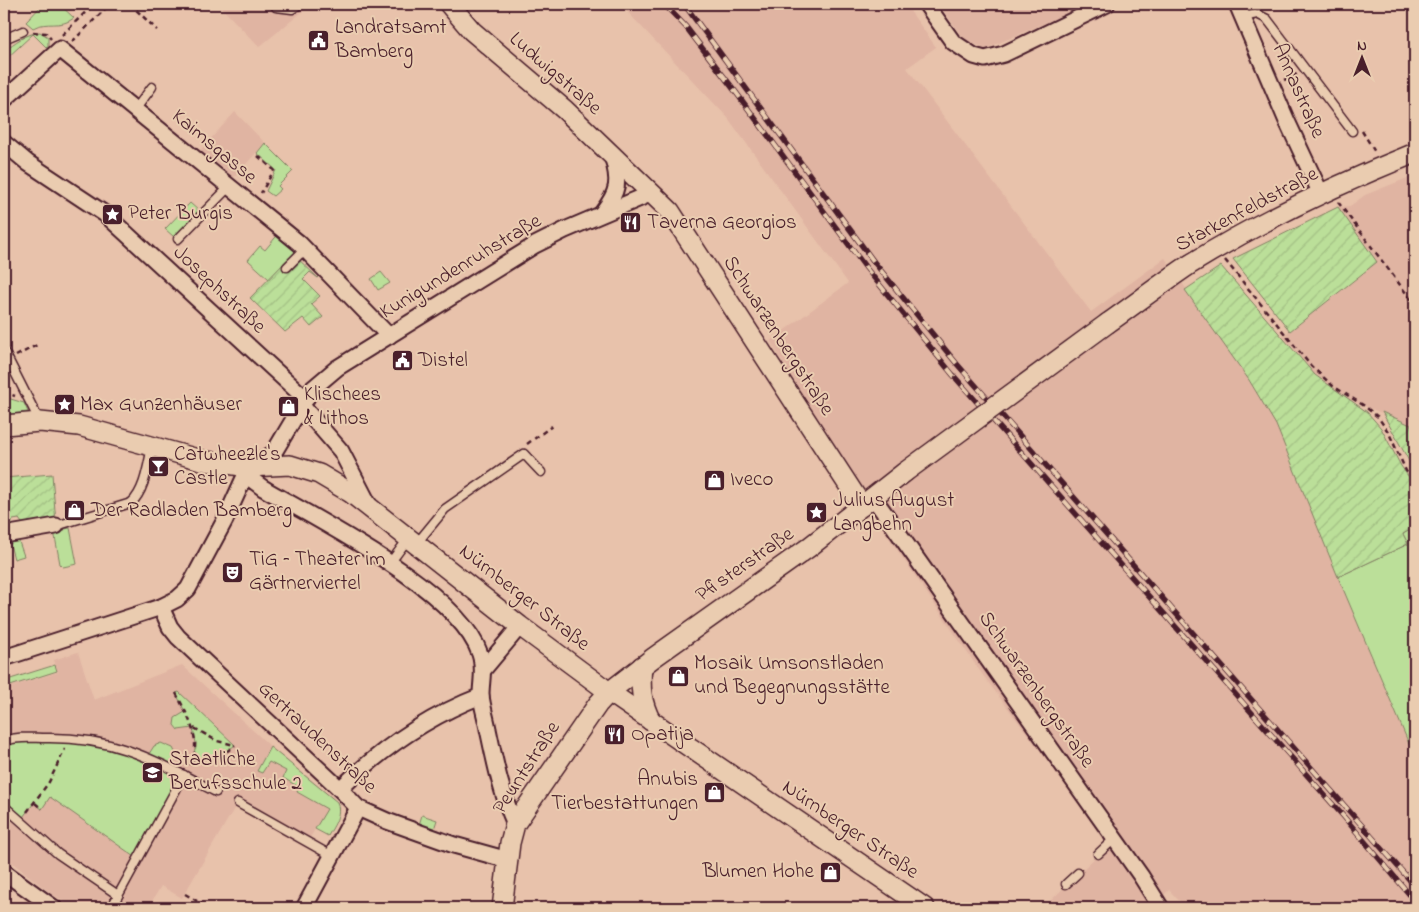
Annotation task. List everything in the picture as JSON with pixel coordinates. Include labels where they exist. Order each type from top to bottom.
[{"type":"street","name":"Ludwigstraße","points":[[449,4],[487,44],[564,110],[652,193]]},
{"type":"street","points":[[926,4],[954,42],[965,51],[985,59],[1004,54],[1107,4]]},
{"type":"street","name":"Annastraße","points":[[1240,10],[1272,87],[1326,192]]},
{"type":"street","points":[[4,100],[58,48]]},
{"type":"street","name":"Kaimsgasse","points":[[58,48],[304,249],[389,336]]},
{"type":"street","name":"Josephstraße","points":[[4,144],[28,164],[105,214],[304,403]]},
{"type":"street","name":"Starkenfeldstraße","points":[[905,472],[1108,323],[1216,249],[1326,192],[1415,153]]},
{"type":"street","points":[[601,214],[617,190],[617,176],[612,155]]},
{"type":"street","name":"Kunigundenruhstraße","points":[[249,467],[273,454],[311,390],[320,381],[534,246],[601,214],[652,193]]},
{"type":"street","name":"Schwarzenbergstraße","points":[[652,193],[678,224],[868,502],[1114,839],[1161,908]]},
{"type":"street","name":"Nürnberger Straße","points":[[304,403],[341,451],[371,509]]},
{"type":"street","name":"Nürnberger Straße","points":[[4,426],[40,422],[79,426],[205,461],[249,467],[290,465],[305,468],[352,494],[413,540],[520,626],[609,692],[924,908]]},
{"type":"street","points":[[249,467],[251,479],[263,488],[390,563],[456,616],[470,634],[480,653],[484,669],[481,696],[504,799],[515,824]]},
{"type":"street","points":[[4,658],[177,599],[188,589],[226,520],[249,467]]},
{"type":"street","name":"Pfisterstraße","points":[[609,692],[642,666],[808,548],[905,472]]},
{"type":"street","points":[[4,535],[56,526]]},
{"type":"street","name":"Gertraudenstraße","points":[[161,606],[170,627],[178,637],[358,808],[446,842],[508,860]]},
{"type":"street","points":[[484,669],[520,626]]},
{"type":"street","points":[[642,666],[640,686],[642,700],[651,721]]},
{"type":"street","name":"Peuntstraße","points":[[502,908],[515,824],[548,774],[609,692]]},
{"type":"street","points":[[340,789],[360,769],[428,722],[459,705],[481,696]]},
{"type":"street","points":[[304,908],[358,808]]},
{"type":"street","points":[[4,872],[54,908]]},
{"type":"lane","points":[[276,7],[292,9],[300,4]]},
{"type":"lane","points":[[1240,10],[1257,14],[1267,19],[1352,131]]},
{"type":"lane","points":[[4,39],[26,33]]},
{"type":"lane","points":[[135,110],[152,87]]},
{"type":"lane","points":[[178,239],[229,187]]},
{"type":"lane","points":[[287,266],[304,249]]},
{"type":"lane","points":[[4,351],[40,422]]},
{"type":"lane","points":[[56,526],[131,503],[137,497],[142,485],[152,447]]},
{"type":"lane","points":[[390,563],[445,509],[524,454],[541,472]]},
{"type":"lane","points":[[4,741],[13,738],[96,740],[125,748],[216,792]]},
{"type":"lane","points":[[114,903],[184,776]]},
{"type":"lane","points":[[238,803],[332,856]]},
{"type":"lane","points":[[4,806],[19,822],[58,854],[118,895]]},
{"type":"lane","points":[[1098,854],[1114,839]]},
{"type":"lane","points":[[1066,884],[1078,873]]},
{"type":"path","points":[[58,48],[94,4]]},
{"type":"path","points":[[58,48],[110,4]]},
{"type":"path","points":[[131,4],[157,30]]},
{"type":"path","points":[[26,33],[40,31],[46,33],[58,48]]},
{"type":"path","points":[[1272,87],[1305,70]]},
{"type":"path","points":[[1362,131],[1384,166]]},
{"type":"path","points":[[258,156],[274,170],[259,196]]},
{"type":"path","points":[[262,180],[267,182]]},
{"type":"path","points":[[1326,192],[1346,214],[1415,305]]},
{"type":"path","points":[[1216,249],[1311,366],[1333,386],[1378,417],[1389,434],[1406,471],[1415,481]]},
{"type":"path","points":[[27,350],[37,345]]},
{"type":"path","points":[[524,454],[523,447],[552,426]]},
{"type":"path","points":[[176,693],[193,727],[196,743],[193,760],[184,776]]},
{"type":"path","points":[[193,727],[217,741],[236,745],[221,756],[193,760]]},
{"type":"path","points":[[19,822],[34,803],[59,763],[67,738]]},
{"type":"path","points":[[34,803],[42,809]]},
{"type":"path","points":[[184,894],[209,908]]},
{"type":"shaded area","points":[[218,4],[312,4],[259,47]]},
{"type":"shaded area","points":[[620,4],[905,4],[936,47],[907,68],[1091,312],[1165,258],[1249,380],[1276,425],[1415,758],[1415,908],[1186,908],[1169,890],[1150,908],[1043,908],[1110,843],[982,674],[864,501],[770,341],[848,283],[728,118]]},
{"type":"shaded area","points":[[939,4],[1089,4],[985,49],[964,39]]},
{"type":"shaded area","points":[[235,112],[265,143],[230,182],[198,153]]},
{"type":"shaded area","points":[[1415,175],[1415,427],[1348,399],[1315,375],[1283,336],[1377,262],[1338,207],[1350,206],[1365,195]]},
{"type":"shaded area","name":"Staatliche Berufsschule 2","points":[[78,652],[94,700],[182,665],[270,746],[333,797],[339,807],[339,813],[328,836],[315,829],[305,847],[235,807],[182,898],[161,886],[148,908],[73,908],[48,891],[4,856],[4,689],[58,672],[54,660]]},
{"type":"green space","points":[[43,4],[59,4],[74,18],[64,23],[33,28],[26,22]]},
{"type":"green space","points":[[40,32],[48,37],[48,49],[33,34]]},
{"type":"green space","points":[[33,34],[7,58],[4,51]]},
{"type":"green space","points":[[265,143],[293,171],[278,186],[281,189],[273,196],[266,191],[276,170],[257,153]]},
{"type":"green space","points":[[190,203],[199,211],[174,237],[165,229]]},
{"type":"green space","points":[[1338,207],[1377,262],[1290,331],[1233,259]]},
{"type":"green space","points":[[280,232],[299,248],[269,279],[248,260],[260,246],[265,250]]},
{"type":"green space","points":[[293,254],[318,278],[310,272],[303,279],[320,296],[311,304],[323,317],[311,327],[303,318],[285,332],[250,298]]},
{"type":"green space","points":[[1221,266],[1315,375],[1367,412],[1381,428],[1401,466],[1415,486],[1415,527],[1403,534],[1408,544],[1338,577],[1276,425],[1249,380],[1185,290]]},
{"type":"green space","points":[[381,272],[390,283],[378,290],[371,279]]},
{"type":"green space","points":[[4,397],[24,403],[28,412],[10,414]]},
{"type":"green space","points":[[1382,412],[1415,427],[1415,472]]},
{"type":"green space","points":[[52,474],[56,523],[20,528],[22,523],[19,519],[13,520],[11,525],[15,529],[9,530],[9,521],[4,521],[4,478]]},
{"type":"green space","points":[[1415,527],[1415,758],[1338,577],[1408,544],[1403,534]]},
{"type":"green space","points":[[70,528],[77,564],[63,567],[60,564],[54,531]]},
{"type":"green space","points":[[18,539],[24,556],[14,559],[9,541]]},
{"type":"green space","points":[[55,665],[57,671],[4,688],[4,681]]},
{"type":"green space","points":[[179,692],[235,745],[221,756],[193,760],[196,743],[193,728],[178,730],[174,725],[175,718],[185,712],[176,693]]},
{"type":"green space","points":[[67,737],[147,757],[154,746],[161,743],[173,748],[176,754],[172,769],[184,775],[138,859],[50,797],[42,809],[34,803],[19,822],[4,806],[4,741]]},
{"type":"green space","points":[[270,747],[337,802],[338,816],[328,836],[315,829],[327,809],[297,792],[299,787],[283,778],[286,771],[269,762],[262,773],[257,771]]},
{"type":"green space","points":[[422,815],[437,820],[434,829],[419,825]]},
{"type":"railway","points":[[664,4],[686,27],[866,268],[953,375],[1344,817],[1415,901]]},
{"type":"railway","points":[[684,4],[874,262],[957,364],[1415,886]]},
{"type":"place","name":"Landratsamt Bamberg","points":[[319,40]]},
{"type":"place","name":"Peter Burgis","points":[[112,214]]},
{"type":"place","name":"Taverna Georgios","points":[[631,223]]},
{"type":"place","name":"Distel","points":[[402,361]]},
{"type":"place","name":"Max Gunzenhäuser","points":[[64,405]]},
{"type":"place","name":"Klischees & Lithos","points":[[288,407]]},
{"type":"place","name":"Catwheezle's Castle","points":[[158,467]]},
{"type":"place","name":"Iveco","points":[[714,480]]},
{"type":"place","name":"Der Radladen Bamberg","points":[[75,511]]},
{"type":"place","name":"Julius August Langbehn","points":[[817,513]]},
{"type":"place","name":"TiG – Theater im Gärtnerviertel","points":[[233,572]]},
{"type":"place","name":"Mosaik Umsonstladen und Begegnungsstätte","points":[[678,676]]},
{"type":"place","name":"Opatija","points":[[615,735]]},
{"type":"place","name":"Staatliche Berufsschule 2","points":[[153,772]]},
{"type":"place","name":"Anubis Tierbestattungen","points":[[714,792]]},
{"type":"place","name":"Blumen Hohe","points":[[830,872]]}]
